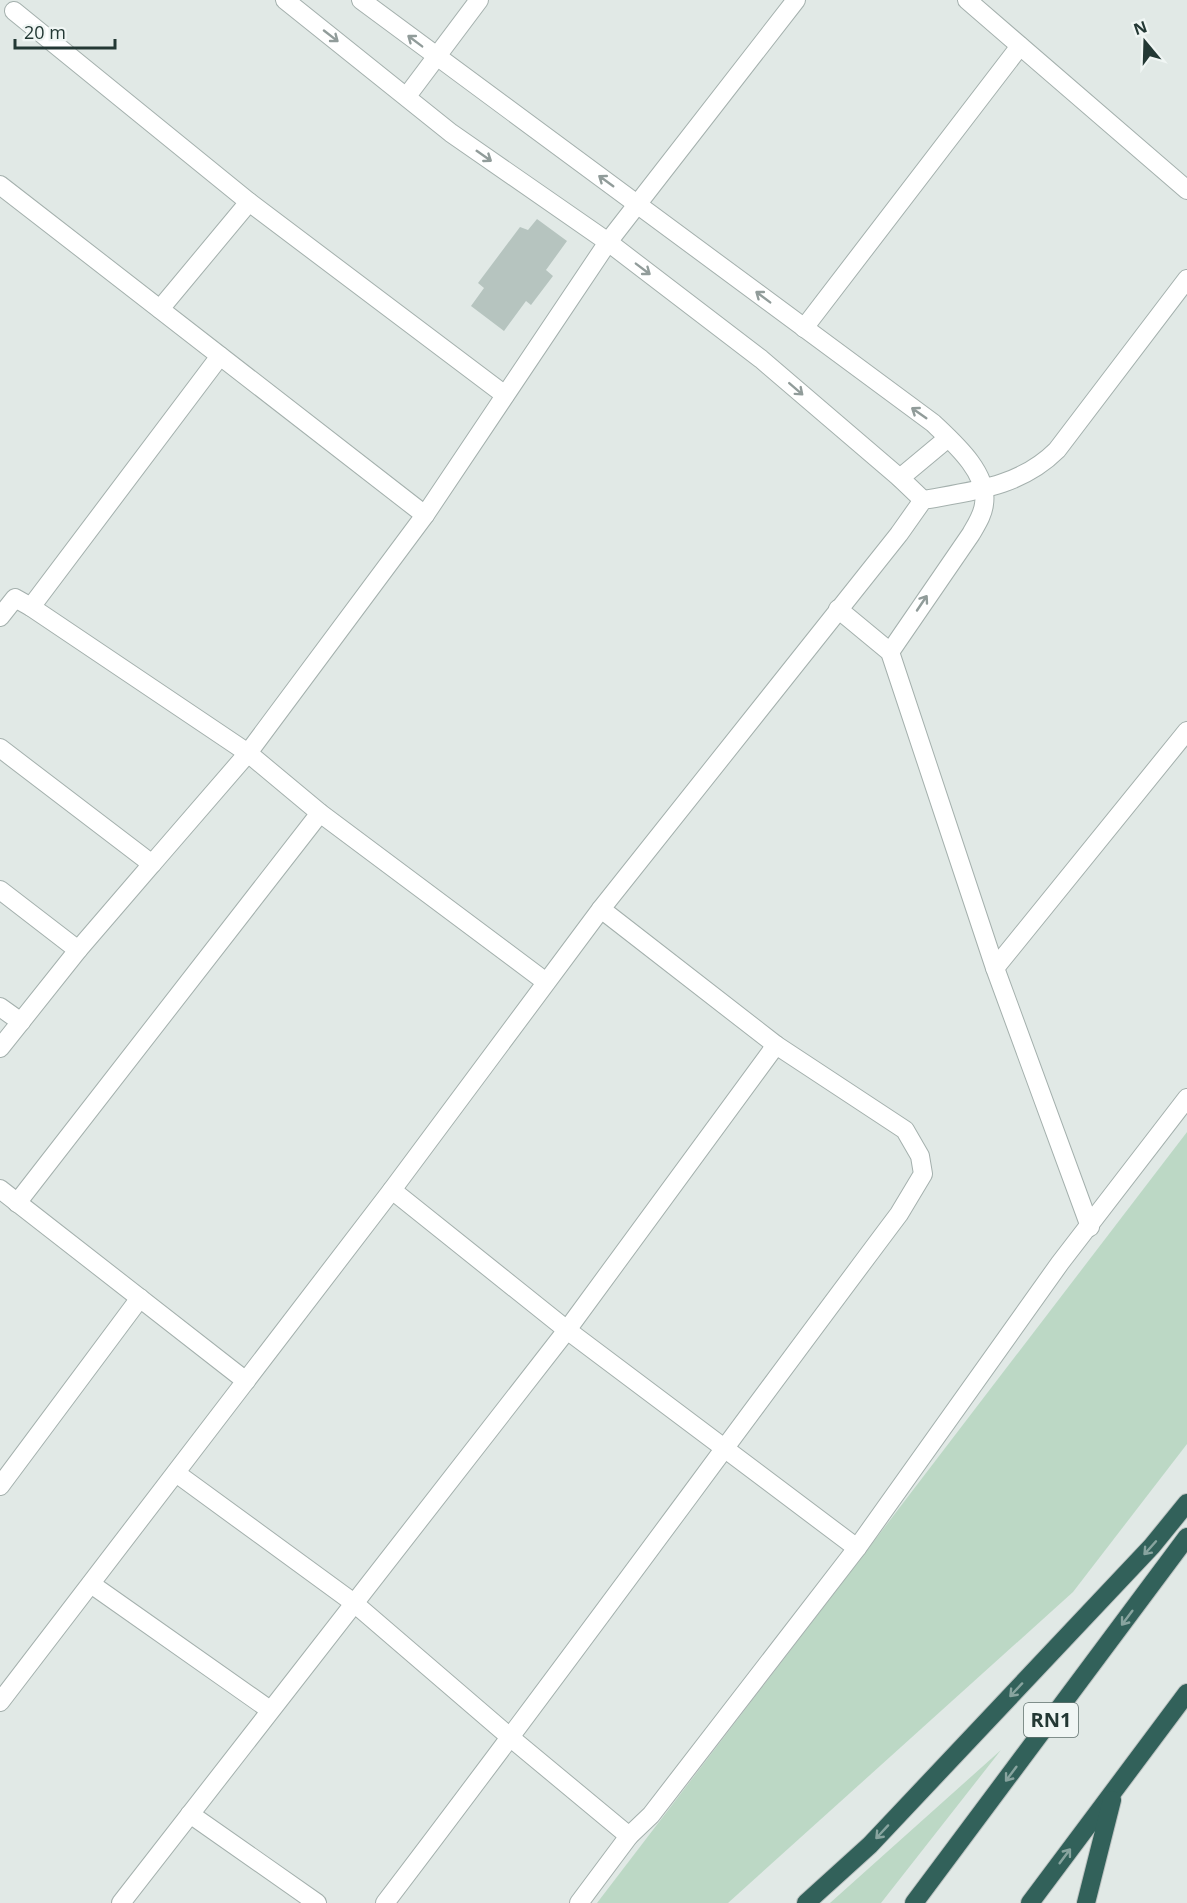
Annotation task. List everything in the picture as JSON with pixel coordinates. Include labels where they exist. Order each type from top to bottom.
[{"type":"highway","points":[[806,1903],[870,1845],[1152,1546],[1187,1503]]},
{"type":"highway","name":"RN1","points":[[914,1903],[1187,1537]]},
{"type":"highway","points":[[1030,1903],[1187,1693]]},
{"type":"highway","points":[[1086,1903],[1114,1792]]},
{"type":"street","points":[[285,0],[451,133],[608,242],[761,359],[923,500]]},
{"type":"street","points":[[361,0],[933,423],[970,462],[983,489],[984,504],[980,518],[890,652]]},
{"type":"street","points":[[407,96],[479,0]]},
{"type":"street","points":[[0,1048],[78,950],[248,753],[425,515],[608,242],[796,0]]},
{"type":"street","points":[[967,0],[1185,185]]},
{"type":"street","points":[[15,11],[249,202],[505,395]]},
{"type":"street","points":[[804,328],[1020,46]]},
{"type":"street","points":[[0,185],[425,515]]},
{"type":"street","points":[[160,309],[249,202]]},
{"type":"street","points":[[0,1702],[392,1190],[601,909],[899,534],[923,500],[1000,485],[1034,470],[1057,450],[1187,279]]},
{"type":"street","points":[[31,607],[220,356]]},
{"type":"street","points":[[900,478],[948,438]]},
{"type":"street","points":[[0,617],[15,598],[31,607],[248,753],[320,813],[546,982]]},
{"type":"street","points":[[838,609],[890,652],[995,968],[1090,1227]]},
{"type":"street","points":[[995,968],[1187,730]]},
{"type":"street","points":[[0,748],[152,864]]},
{"type":"street","points":[[17,1203],[320,813]]},
{"type":"street","points":[[0,890],[78,950]]},
{"type":"street","points":[[386,1903],[899,1214],[923,1173],[920,1156],[905,1130],[776,1045],[601,909]]},
{"type":"street","points":[[0,1007],[21,1022]]},
{"type":"street","points":[[121,1903],[567,1330],[776,1045]]},
{"type":"street","points":[[579,1903],[629,1836],[651,1815],[857,1548],[1060,1263],[1090,1227],[1187,1098]]},
{"type":"street","points":[[0,1189],[246,1381]]},
{"type":"street","points":[[392,1190],[567,1330],[857,1548]]},
{"type":"street","points":[[0,1486],[140,1298]]},
{"type":"street","points":[[176,1473],[354,1603],[629,1836]]},
{"type":"street","points":[[91,1584],[270,1710]]},
{"type":"street","points":[[190,1814],[317,1903]]},
{"type":"green space","points":[[1187,1132],[1187,1444],[1073,1592],[728,1903],[597,1903]]},
{"type":"green space","points":[[1001,1750],[881,1903],[830,1903]]},
{"type":"building","points":[[537,219],[567,241],[546,270],[553,276],[531,305],[526,301],[504,331],[471,306],[484,288],[478,283],[520,227],[528,230]]}]
